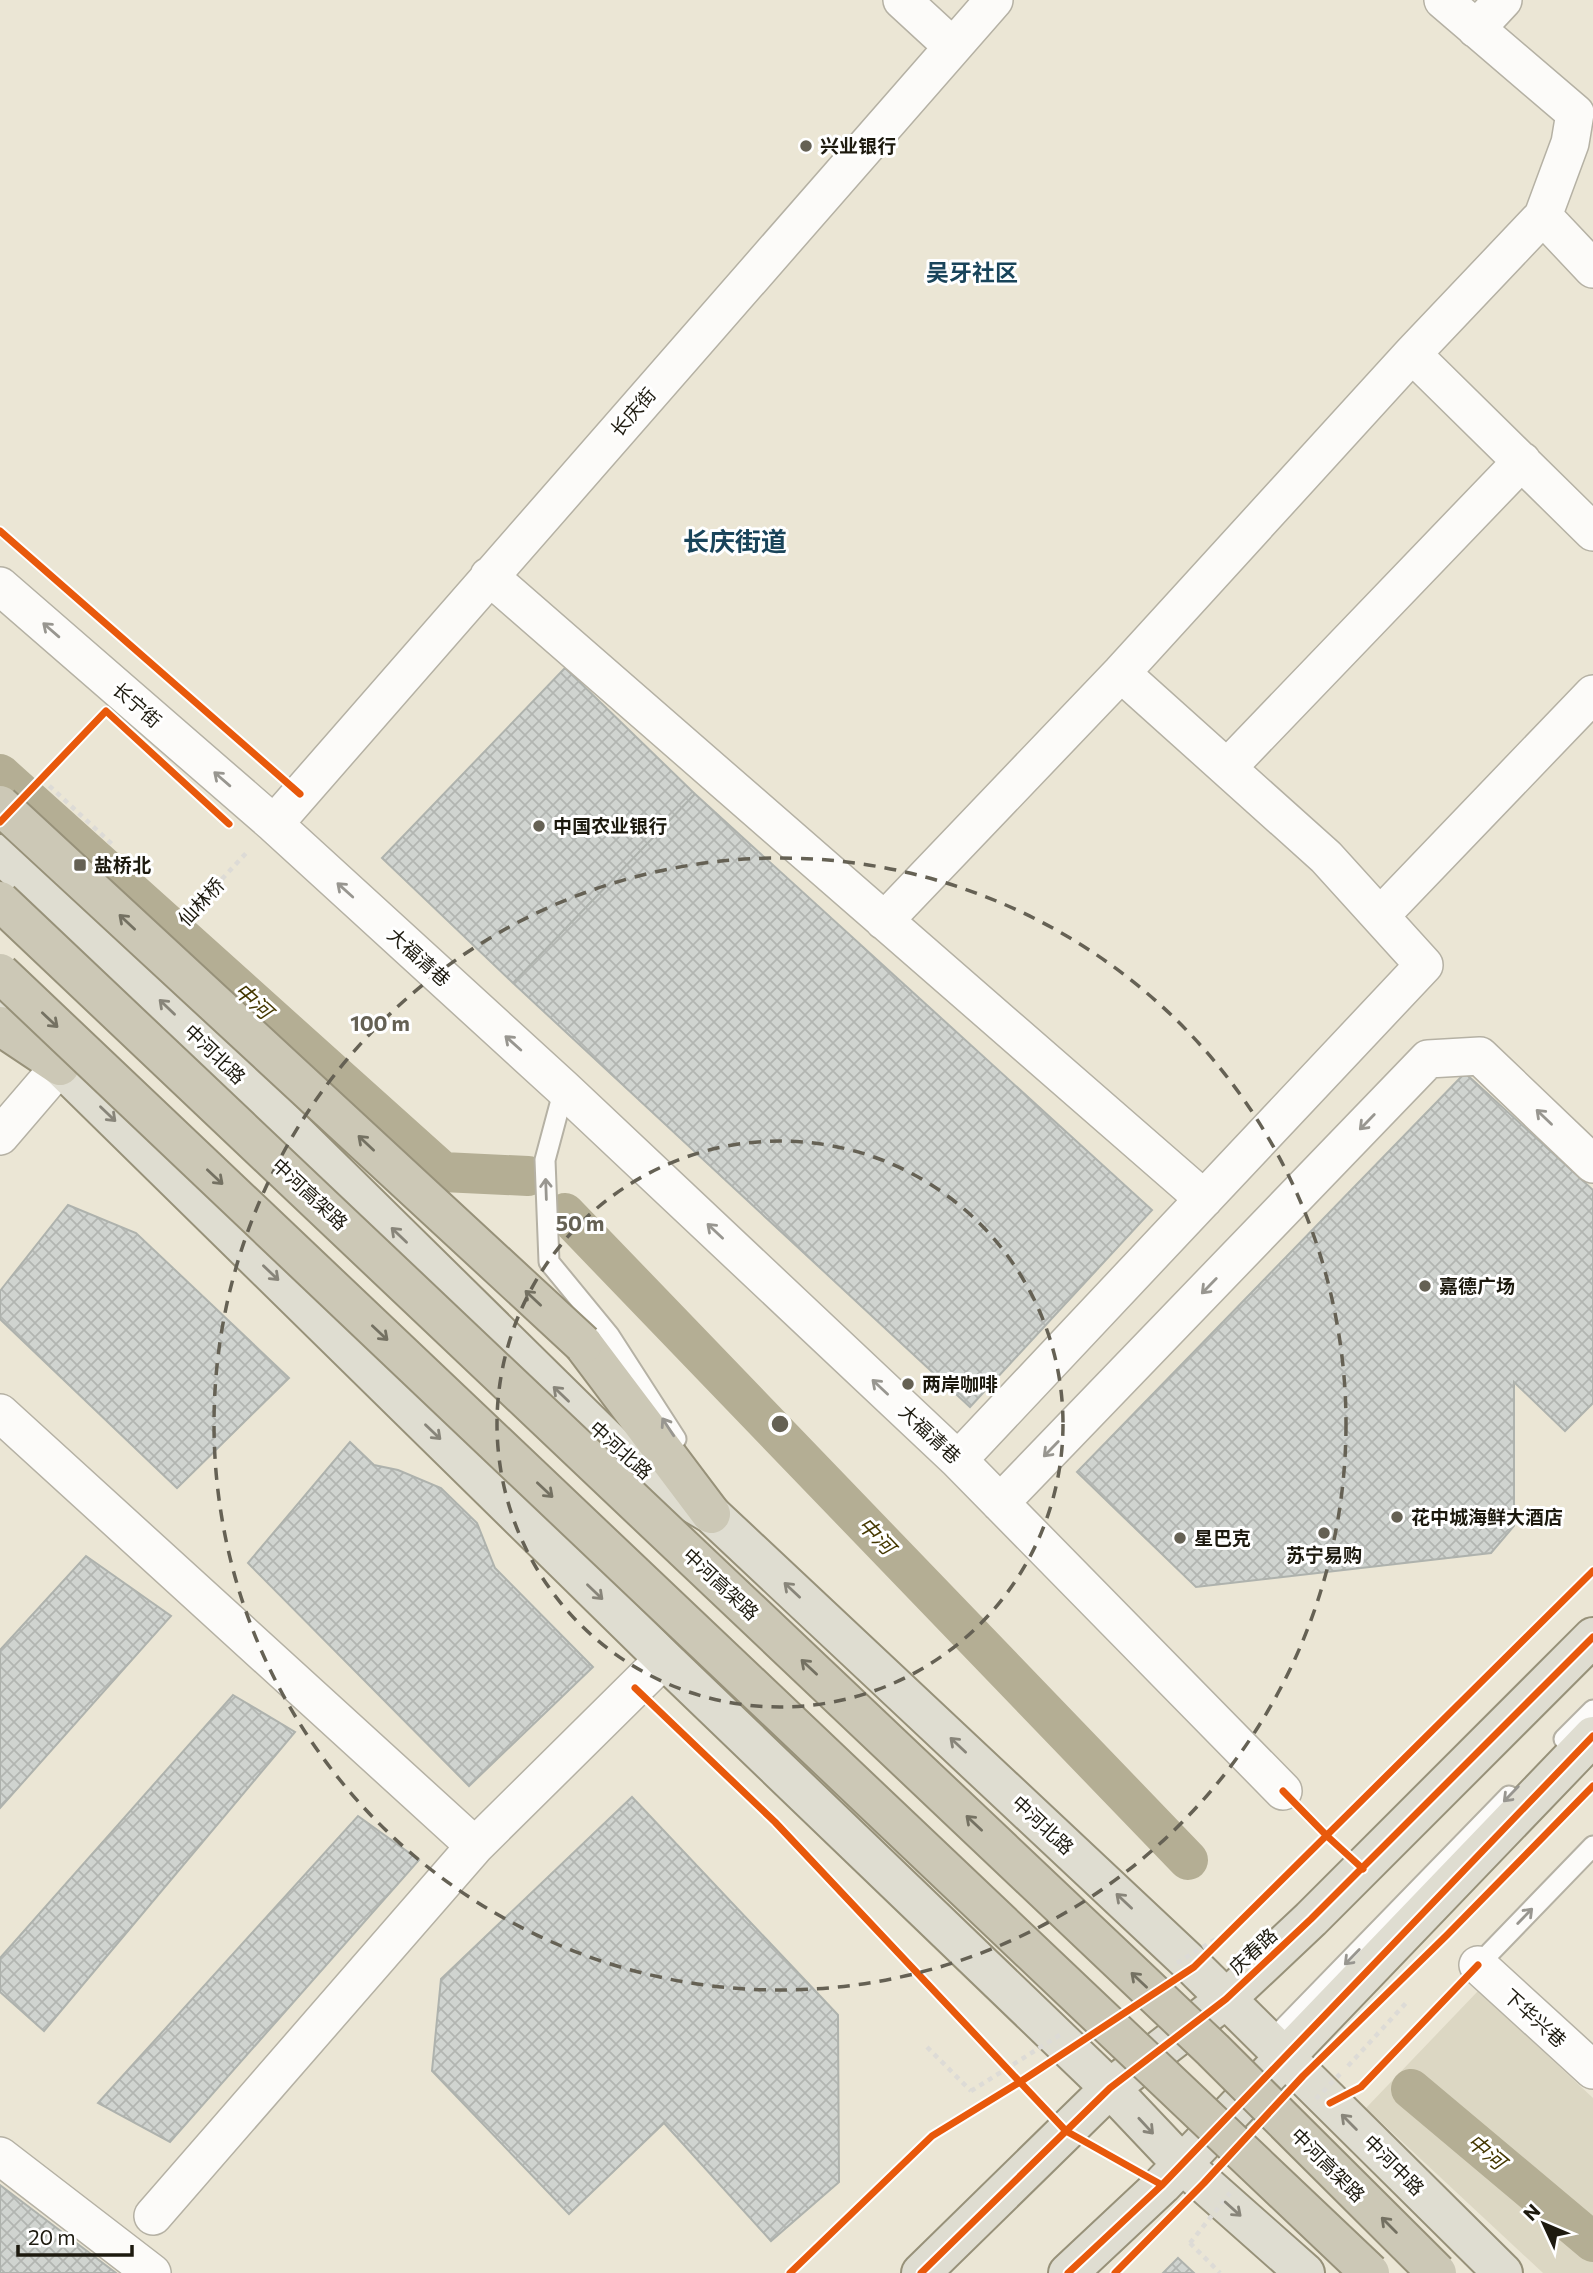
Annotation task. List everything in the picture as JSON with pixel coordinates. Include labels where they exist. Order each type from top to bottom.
[{"type":"highway","points":[[0,805],[583,1344],[712,1514]]},
{"type":"highway","name":"中河高架路","points":[[0,901],[1213,2050],[1437,2273]]},
{"type":"highway","points":[[0,973],[1370,2273]]},
{"type":"highway","points":[[0,1026],[60,1066]]},
{"type":"main road","name":"中河北路","points":[[0,855],[135,976],[641,1473],[712,1514],[1278,2049]]},
{"type":"main road","points":[[0,1007],[664,1659],[1110,2088],[1182,2164],[1304,2273]]},
{"type":"main road","name":"庆春路","points":[[921,2273],[1110,2088],[1226,1999],[1363,1868],[1593,1637]]},
{"type":"main road","points":[[1068,2273],[1182,2164],[1278,2049],[1593,1736]]},
{"type":"main road","name":"中河中路","points":[[1278,2049],[1503,2273]]},
{"type":"street","points":[[902,0],[953,47]]},
{"type":"street","name":"长庆街","points":[[274,824],[994,0]]},
{"type":"street","points":[[884,920],[1121,673],[1412,354],[1543,216],[1581,132],[1575,113],[1443,0]]},
{"type":"street","points":[[1476,29],[1503,0]]},
{"type":"street","points":[[1543,216],[1593,269]]},
{"type":"street","points":[[1412,354],[1593,532]]},
{"type":"street","points":[[1227,768],[1522,461]]},
{"type":"street","points":[[489,576],[1204,1199]]},
{"type":"street","name":"长宁街","points":[[0,586],[274,824]]},
{"type":"street","points":[[958,1460],[1424,965],[1326,857],[1121,673]]},
{"type":"street","points":[[1380,916],[1593,694]]},
{"type":"street","name":"大福清巷","points":[[274,824],[564,1089],[958,1460],[1283,1791]]},
{"type":"street","points":[[1000,1503],[1428,1059],[1480,1056],[1593,1164]]},
{"type":"street","points":[[0,1136],[60,1066]]},
{"type":"street","points":[[0,1413],[475,1846]]},
{"type":"street","points":[[153,2217],[475,1846],[664,1659]]},
{"type":"street","name":"下华兴巷","points":[[1478,1965],[1593,2070]]},
{"type":"street","points":[[0,2156],[152,2273]]},
{"type":"lane","points":[[564,1089],[545,1160],[549,1262],[609,1335],[745,1546]]},
{"type":"lane","points":[[1278,2049],[1593,1710]]},
{"type":"lane","points":[[1478,1965],[1593,1846]]},
{"type":"path","points":[[34,787],[51,769]]},
{"type":"path","points":[[42,779],[113,845]]},
{"type":"path","points":[[1194,1967],[1222,1940]]},
{"type":"path","points":[[1340,2074],[1406,2003]]},
{"type":"path","points":[[927,2046],[971,2091]]},
{"type":"path","points":[[1001,2062],[1010,2072]]},
{"type":"path","points":[[1190,2243],[1220,2273]]},
{"type":"shaded area","points":[[1478,1991],[1593,2098],[1593,2273],[1543,2273],[1366,2108]]},
{"type":"building","name":"中国农业银行","points":[[565,668],[695,794],[513,983],[382,858]]},
{"type":"building","points":[[695,794],[1152,1210],[970,1407],[513,983]]},
{"type":"building","name":"嘉德广场","points":[[1465,1073],[1593,1190],[1593,1403],[1565,1431],[1514,1382],[1514,1526],[1491,1553],[1196,1587],[1077,1472]]},
{"type":"building","points":[[68,1205],[136,1233],[289,1378],[177,1488],[0,1319],[0,1291]]},
{"type":"building","points":[[350,1442],[374,1465],[398,1470],[441,1488],[477,1523],[495,1568],[593,1667],[469,1786],[248,1563]]},
{"type":"building","points":[[86,1556],[171,1616],[0,1808],[0,1650]]},
{"type":"building","points":[[233,1695],[295,1732],[44,2031],[0,1992],[0,1958]]},
{"type":"building","points":[[632,1797],[838,2015],[839,2182],[771,2241],[664,2123],[569,2214],[432,2071],[441,1979]]},
{"type":"building","points":[[358,1816],[419,1860],[170,2142],[98,2103]]},
{"type":"building","points":[[0,2185],[116,2273],[0,2273]]},
{"type":"building","points":[[1178,2258],[1194,2273],[1163,2273]]},
{"type":"waterway","name":"中河","points":[[0,774],[443,1172],[528,1176]]},
{"type":"waterway","name":"中河","points":[[565,1213],[1188,1860]]},
{"type":"waterway","name":"中河","points":[[1411,2089],[1593,2242]]},
{"type":"cycle path","points":[[0,531],[300,794]]},
{"type":"cycle path","points":[[0,822],[106,711],[229,824]]},
{"type":"cycle path","points":[[790,2273],[932,2136],[1020,2082],[1194,1967],[1593,1571]]},
{"type":"cycle path","points":[[921,2273],[1110,2088],[1226,1999],[1311,1919],[1593,1637]]},
{"type":"cycle path","points":[[635,1688],[775,1822],[1066,2131],[1162,2185]]},
{"type":"cycle path","points":[[1068,2273],[1162,2185],[1593,1736]]},
{"type":"cycle path","points":[[1115,2273],[1204,2183],[1303,2076],[1447,1935],[1593,1786]]},
{"type":"cycle path","points":[[1283,1791],[1363,1869]]},
{"type":"cycle path","points":[[1330,2103],[1361,2087],[1478,1965]]},
{"type":"place","name":"兴业银行","points":[[806,146]]},
{"type":"place","name":"中国农业银行","points":[[539,826]]},
{"type":"place","name":"盐桥北","points":[[80,865]]},
{"type":"place","name":"嘉德广场","points":[[1425,1286]]},
{"type":"place","name":"两岸咖啡","points":[[908,1384]]},
{"type":"place","name":"花中城海鲜大酒店","points":[[1397,1517]]},
{"type":"place","name":"苏宁易购","points":[[1324,1533]]},
{"type":"place","name":"星巴克","points":[[1180,1538]]},
{"type":"district","name":"吴牙社区","points":[[972,273]]},
{"type":"district","name":"长庆街道","points":[[735,542]]}]
